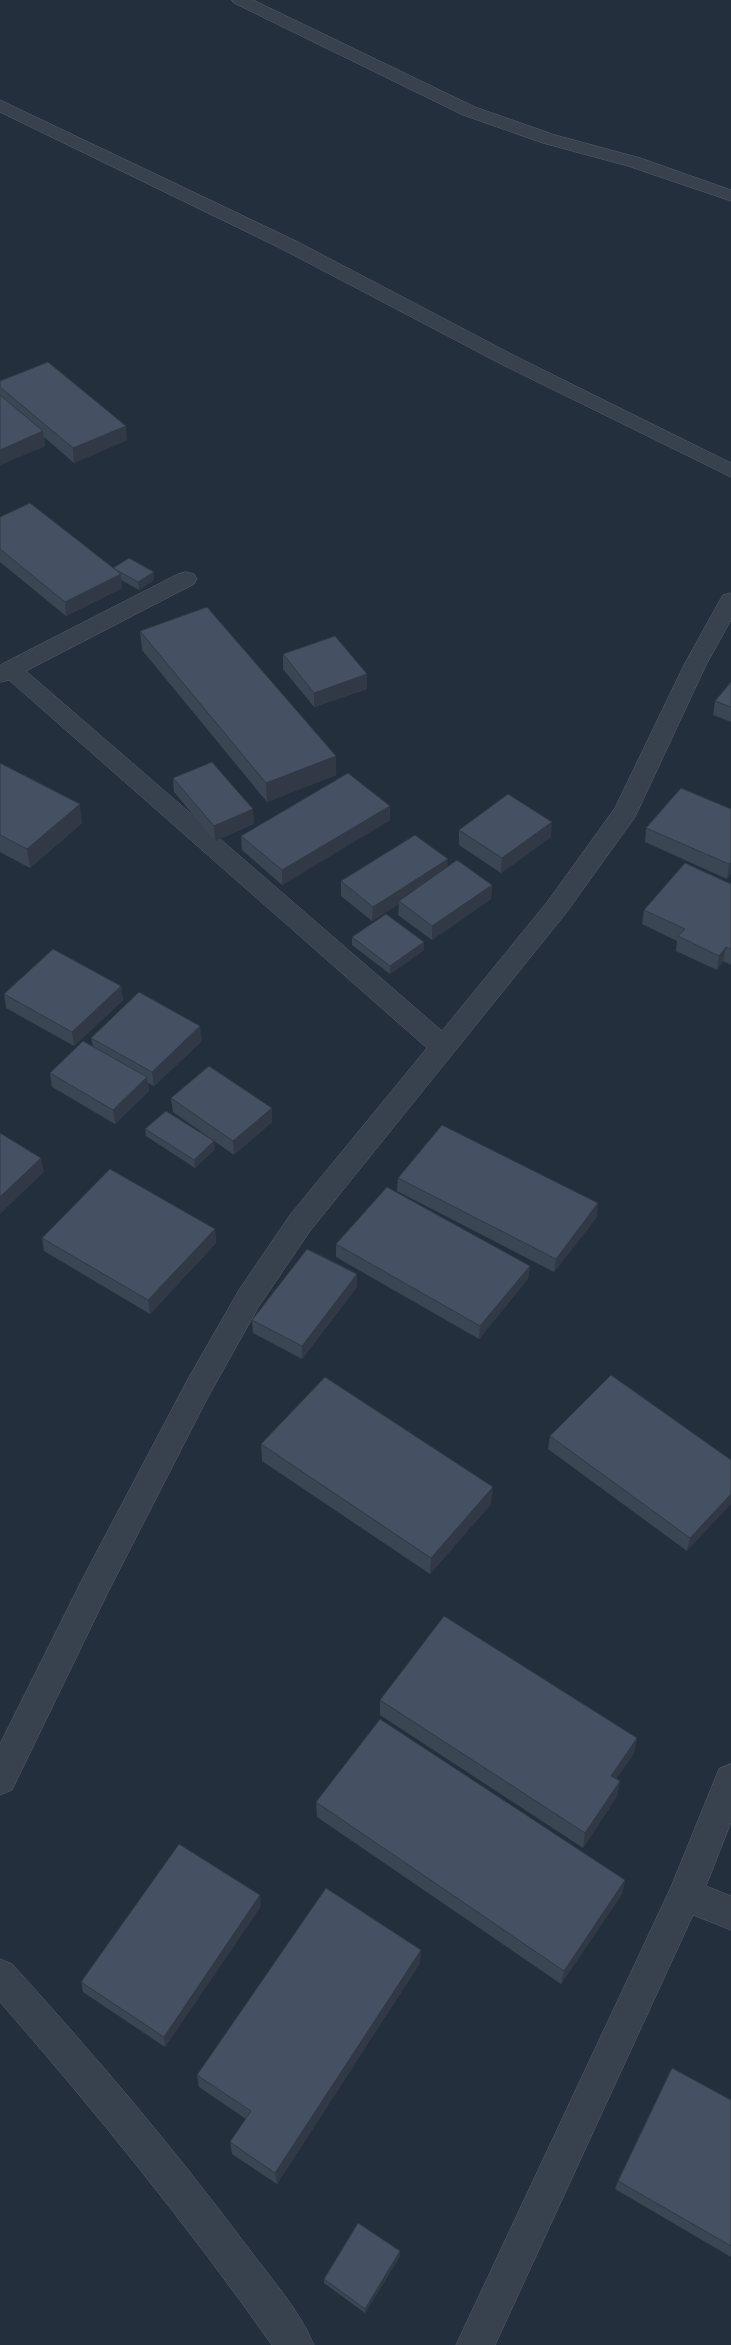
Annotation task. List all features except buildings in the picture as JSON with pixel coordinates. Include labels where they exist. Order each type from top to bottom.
[{"type":"street","points":[[240,0],[469,110],[550,138],[634,162],[731,196]]},
{"type":"street","points":[[0,105],[289,245],[510,360],[731,471]]},
{"type":"street","points":[[186,579],[5,672],[443,1047]]},
{"type":"street","points":[[0,1779],[96,1584],[198,1388],[250,1298],[300,1223],[557,907],[626,811],[687,682],[731,600]]},
{"type":"street","points":[[475,2345],[685,1895],[731,1780]]},
{"type":"street","points":[[685,1895],[731,1913]]},
{"type":"street","points":[[0,1976],[57,2040],[234,2259],[295,2345]]}]
